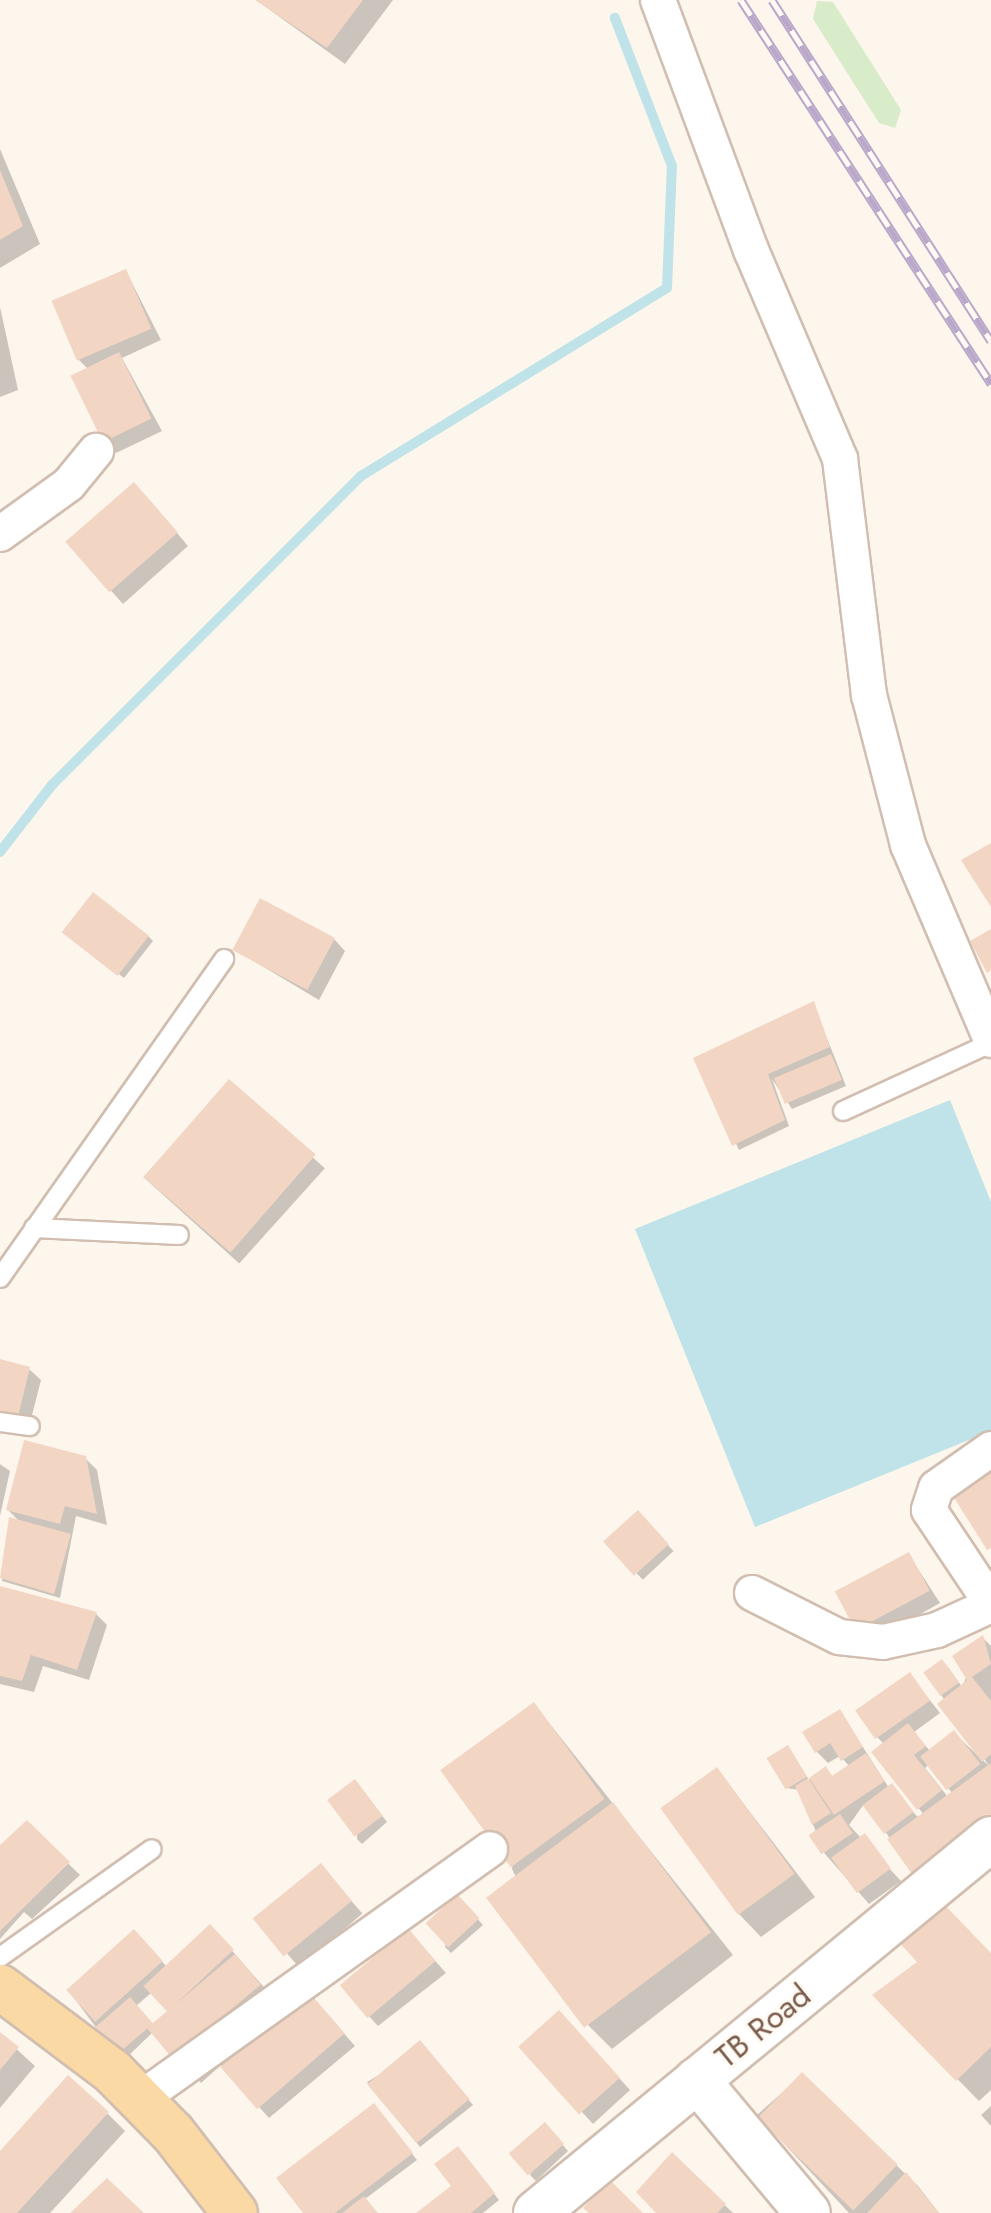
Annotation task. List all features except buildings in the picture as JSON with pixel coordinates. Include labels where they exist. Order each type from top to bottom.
[{"type":"main road","points":[[0,1987],[140,2099],[235,2213]]},
{"type":"street","points":[[658,0],[751,250],[840,459],[869,695],[908,845],[991,1041]]},
{"type":"street","points":[[0,534],[69,484],[96,451]]},
{"type":"street","points":[[752,1593],[839,1637],[883,1642],[937,1630],[991,1604],[929,1510],[936,1488],[991,1449]]},
{"type":"street","name":"TB Road","points":[[536,2213],[991,1839]]},
{"type":"street","points":[[140,2099],[490,1849]]},
{"type":"street","points":[[697,2080],[808,2213]]},
{"type":"lane","points":[[0,1278],[224,959]]},
{"type":"lane","points":[[843,1111],[991,1041]]},
{"type":"lane","points":[[34,1228],[179,1235]]},
{"type":"lane","points":[[0,1422],[30,1426]]},
{"type":"lane","points":[[0,1957],[152,1849]]},
{"type":"green space","points":[[817,1],[833,2],[901,110],[895,128],[879,123],[813,19]]},
{"type":"water","points":[[950,1100],[991,1202],[991,1431],[755,1527],[635,1229]]},
{"type":"waterway","points":[[0,852],[52,785],[361,476],[667,288],[672,166],[615,18]]},
{"type":"railway","points":[[741,0],[991,384]]},
{"type":"railway","points":[[772,0],[991,341]]}]
